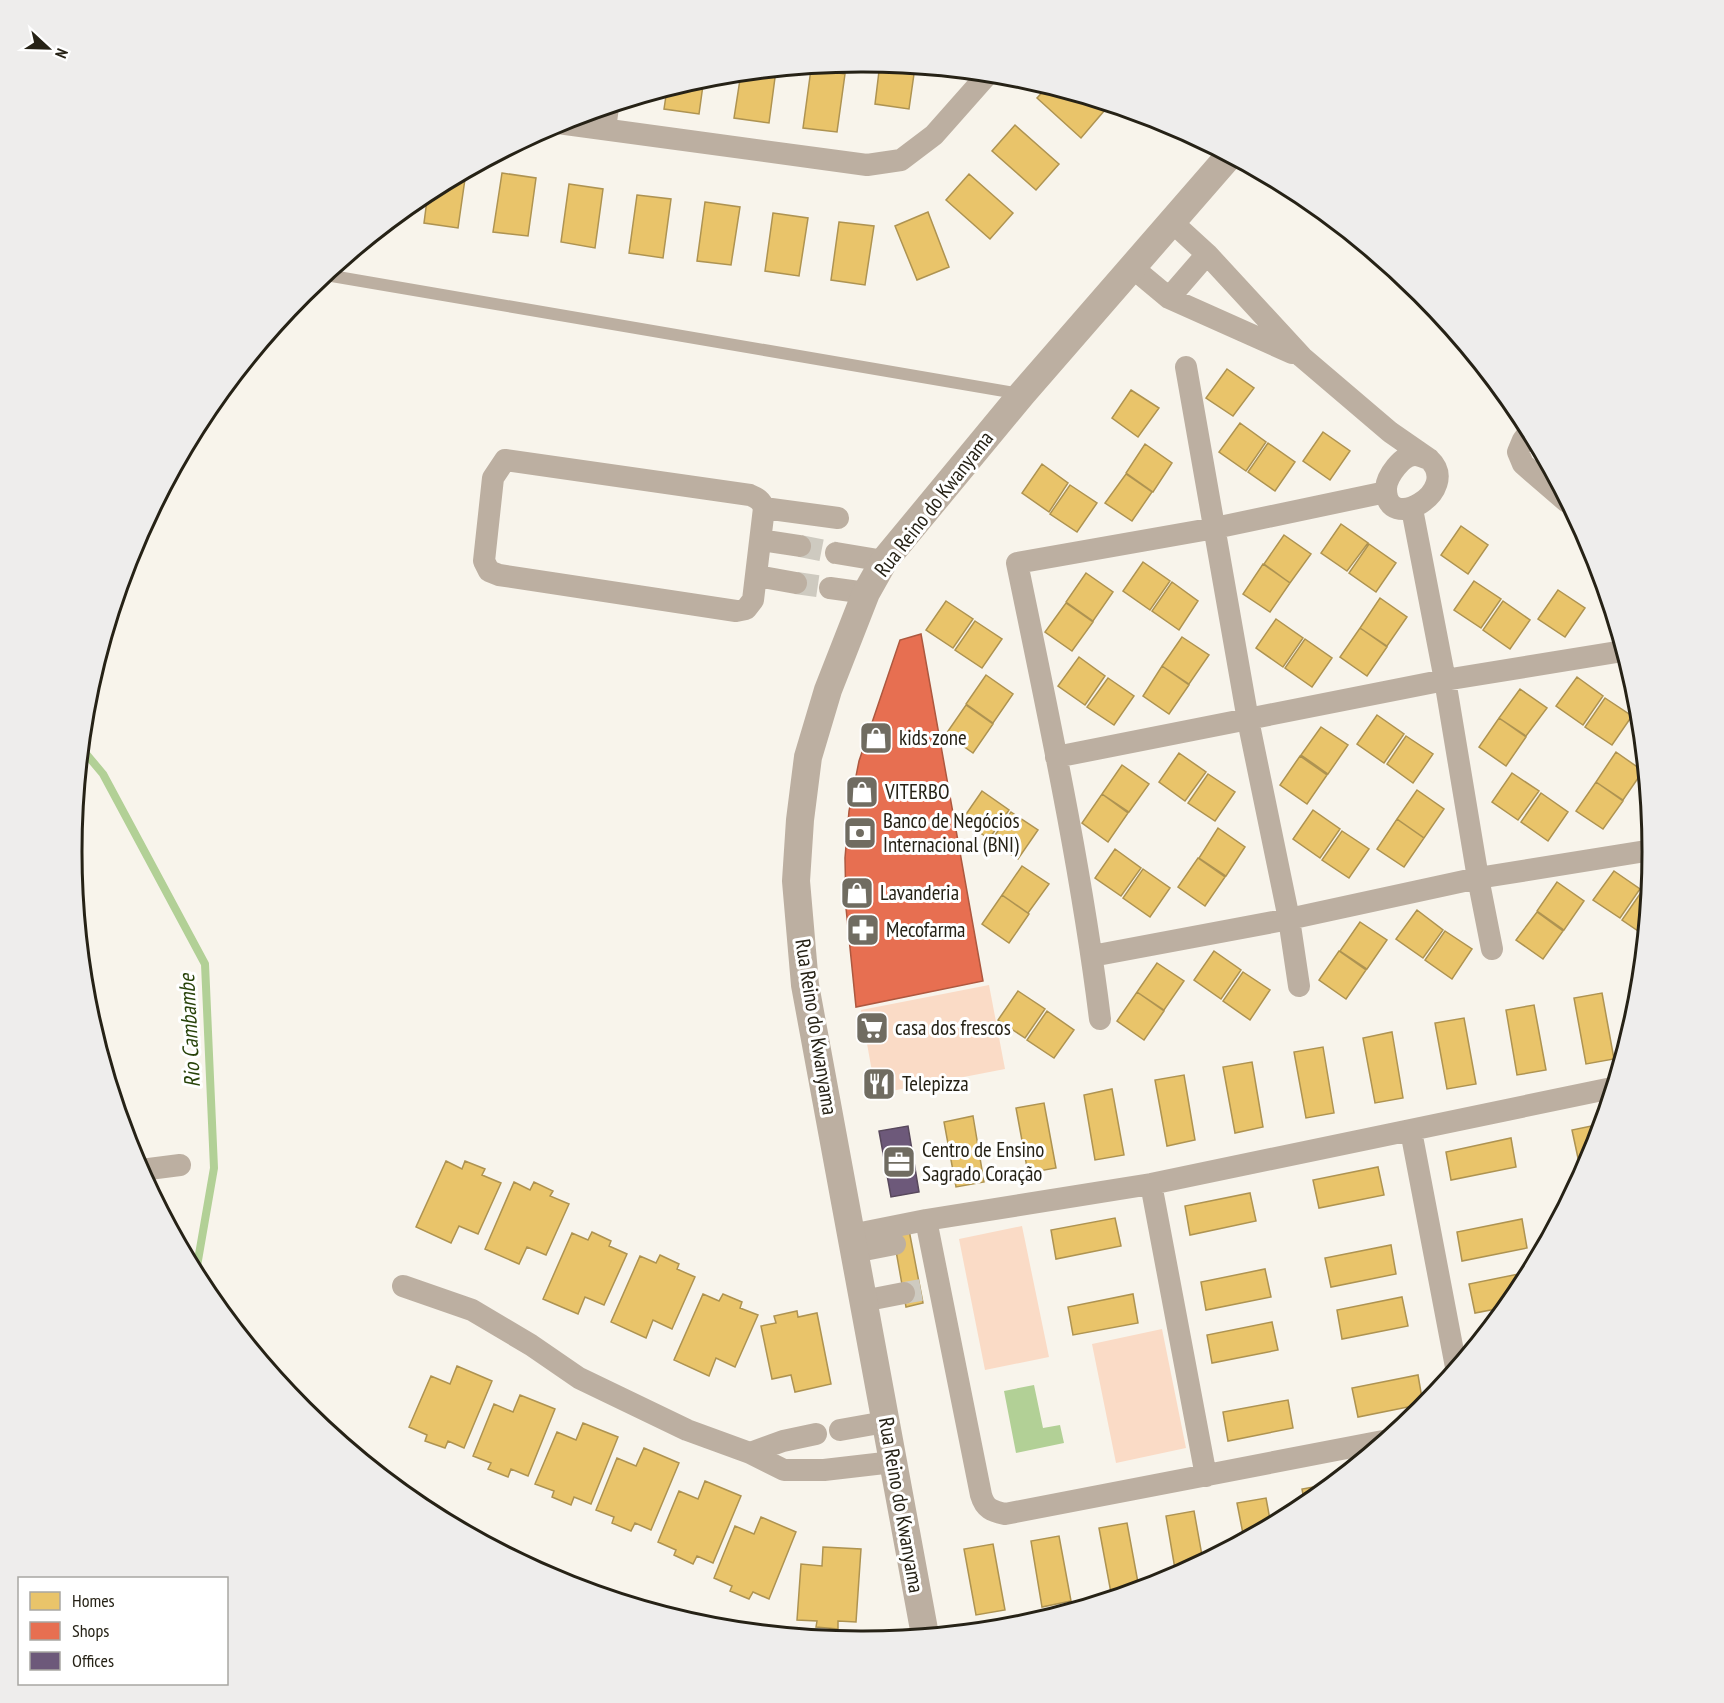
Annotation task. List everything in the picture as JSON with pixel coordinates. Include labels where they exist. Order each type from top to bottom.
[{"type":"street","points":[[578,126],[867,165],[901,160],[934,135],[981,82]]},
{"type":"street","points":[[605,129],[607,115]]},
{"type":"street","name":"Rua Reino do Kwanyama","points":[[924,1628],[805,985],[796,881],[800,820],[808,757],[828,690],[866,593],[884,561],[1022,394],[1224,161]]},
{"type":"street","points":[[1172,222],[1207,254],[1302,357],[1390,432],[1429,459],[1436,470],[1437,482],[1424,501],[1412,509],[1398,508],[1392,504],[1386,492],[1386,484],[1399,464],[1410,456],[1416,455],[1429,459]]},
{"type":"street","points":[[1169,298],[1207,254]]},
{"type":"street","points":[[1133,268],[1169,298],[1302,357]]},
{"type":"street","points":[[1186,367],[1248,720],[1289,919],[1299,986]]},
{"type":"street","points":[[1390,432],[1399,464]]},
{"type":"street","points":[[1523,439],[1518,452],[1523,464],[1551,489]]},
{"type":"street","points":[[505,460],[750,495],[762,502],[764,508],[761,540],[753,600],[746,609],[736,611],[494,573],[489,571],[484,561],[493,478],[505,460]]},
{"type":"street","points":[[1100,1019],[1092,956],[1056,757],[1017,563],[1215,528],[1386,492]]},
{"type":"street","points":[[764,508],[838,518]]},
{"type":"street","points":[[1412,509],[1445,680],[1492,949]]},
{"type":"street","points":[[761,540],[800,546]]},
{"type":"street","points":[[836,553],[884,561]]},
{"type":"street","points":[[757,576],[796,583]]},
{"type":"street","points":[[830,588],[866,593]]},
{"type":"street","points":[[1056,757],[1445,680],[1616,652]]},
{"type":"street","points":[[1092,956],[1289,919],[1478,878],[1642,852]]},
{"type":"street","points":[[853,1244],[915,1235],[1604,1090]]},
{"type":"street","points":[[1411,1131],[1454,1357]]},
{"type":"street","points":[[151,1169],[180,1165]]},
{"type":"street","points":[[1151,1184],[1206,1476]]},
{"type":"street","points":[[853,1244],[915,1235]]},
{"type":"street","points":[[915,1235],[921,1290],[981,1495],[984,1504],[992,1511],[1005,1514],[1369,1444]]},
{"type":"street","points":[[404,1286],[472,1310],[531,1345],[579,1378],[687,1430],[750,1453],[784,1470],[824,1470],[893,1462]]},
{"type":"street","points":[[863,1301],[921,1290]]},
{"type":"street","points":[[840,1430],[885,1422]]},
{"type":"street","points":[[750,1453],[783,1441],[816,1434]]},
{"type":"lane","points":[[336,277],[1022,394]]},
{"type":"shaded area","points":[[989,985],[1005,1069],[876,1094],[861,1010]]},
{"type":"shaded area","points":[[1022,1226],[1049,1357],[985,1370],[959,1239]]},
{"type":"shaded area","points":[[1162,1329],[1186,1448],[1116,1463],[1092,1344]]},
{"type":"shaded area","points":[[1034,1385],[1043,1428],[1060,1425],[1064,1443],[1016,1453],[1004,1391]]},
{"type":"building: Homes","points":[[879,73],[914,74],[909,109],[875,104]]},
{"type":"building: Homes","points":[[810,74],[845,74],[837,132],[803,128]]},
{"type":"building: Homes","points":[[775,78],[769,123],[734,118],[740,82]]},
{"type":"building: Homes","points":[[702,89],[699,114],[664,109],[666,98]]},
{"type":"building: Homes","points":[[1041,94],[1104,111],[1081,138],[1037,98]]},
{"type":"building: Homes","points":[[1015,125],[1059,164],[1036,190],[992,151]]},
{"type":"building: Homes","points":[[502,173],[536,178],[528,236],[493,232]]},
{"type":"building: Homes","points":[[969,174],[1013,213],[990,239],[946,200]]},
{"type":"building: Homes","points":[[465,181],[458,228],[424,223],[426,205]]},
{"type":"building: Homes","points":[[569,184],[603,189],[595,248],[561,242]]},
{"type":"building: Homes","points":[[637,195],[671,199],[663,258],[629,253]]},
{"type":"building: Homes","points":[[705,202],[740,207],[731,265],[697,261]]},
{"type":"building: Homes","points":[[928,212],[949,267],[917,280],[895,226]]},
{"type":"building: Homes","points":[[773,213],[808,218],[799,276],[765,271]]},
{"type":"building: Homes","points":[[839,222],[874,226],[865,285],[831,280]]},
{"type":"building: Homes","points":[[1227,369],[1254,388],[1233,416],[1206,398]]},
{"type":"building: Homes","points":[[1131,390],[1159,408],[1138,437],[1112,418]]},
{"type":"building: Homes","points":[[1240,423],[1266,442],[1246,471],[1219,452]]},
{"type":"building: Homes","points":[[1323,432],[1350,451],[1330,480],[1303,461]]},
{"type":"building: Homes","points":[[1268,443],[1295,462],[1275,491],[1248,472]]},
{"type":"building: Homes","points":[[1145,444],[1172,463],[1153,492],[1126,473]]},
{"type":"building: Homes","points":[[1042,464],[1068,483],[1049,512],[1022,493]]},
{"type":"building: Homes","points":[[1126,474],[1152,492],[1132,521],[1105,503]]},
{"type":"building: Homes","points":[[1070,485],[1097,503],[1077,532],[1050,514]]},
{"type":"building: Homes","points":[[1341,524],[1368,543],[1347,571],[1321,553]]},
{"type":"building: Homes","points":[[1461,526],[1488,545],[1468,574],[1441,555]]},
{"type":"building: Homes","points":[[1284,535],[1311,554],[1290,583],[1264,564]]},
{"type":"building: Homes","points":[[1369,544],[1396,563],[1376,592],[1349,573]]},
{"type":"building: Homes","points":[[1143,562],[1170,581],[1150,610],[1123,591]]},
{"type":"building: Homes","points":[[1263,564],[1290,583],[1270,612],[1243,594]]},
{"type":"building: Homes","points":[[1086,573],[1113,592],[1093,621],[1066,602]]},
{"type":"building: Homes","points":[[1474,581],[1501,599],[1481,628],[1454,610]]},
{"type":"building: Homes","points":[[1172,582],[1198,601],[1179,630],[1152,611]]},
{"type":"building: Homes","points":[[1558,590],[1585,608],[1565,637],[1538,619]]},
{"type":"building: Homes","points":[[1380,598],[1407,617],[1387,646],[1360,628]]},
{"type":"building: Homes","points":[[946,601],[973,619],[953,648],[926,630]]},
{"type":"building: Homes","points":[[1503,601],[1530,620],[1510,649],[1483,630]]},
{"type":"building: Homes","points":[[1066,603],[1093,622],[1072,651],[1045,632]]},
{"type":"building: Homes","points":[[1276,619],[1303,638],[1283,667],[1256,648]]},
{"type":"building: Homes","points":[[975,621],[1002,639],[982,668],[955,650]]},
{"type":"building: Homes","points":[[1360,628],[1387,647],[1367,676],[1340,657]]},
{"type":"building: Homes","points":[[1182,637],[1209,655],[1189,684],[1162,666]]},
{"type":"building: Homes","points":[[1305,639],[1332,658],[1312,687],[1285,668]]},
{"type":"building: Homes","points":[[1079,657],[1105,676],[1085,705],[1058,686]]},
{"type":"building: Homes","points":[[1162,666],[1189,685],[1169,714],[1143,696]]},
{"type":"building: Homes","points":[[986,675],[1013,694],[993,723],[966,704]]},
{"type":"building: Homes","points":[[1577,677],[1603,696],[1583,725],[1556,706]]},
{"type":"building: Homes","points":[[1108,678],[1134,696],[1114,725],[1087,707]]},
{"type":"building: Homes","points":[[1520,689],[1547,708],[1526,736],[1499,718]]},
{"type":"building: Homes","points":[[1605,698],[1629,714],[1630,719],[1612,745],[1585,727]]},
{"type":"building: Homes","points":[[966,705],[993,724],[973,753],[946,734]]},
{"type":"building: Homes","points":[[1377,715],[1404,734],[1384,763],[1357,744]]},
{"type":"building: Homes","points":[[1499,718],[1526,737],[1506,766],[1479,747]]},
{"type":"building: Homes","points":[[1321,727],[1348,745],[1328,774],[1301,755]]},
{"type":"building: Homes","points":[[1406,736],[1433,754],[1413,783],[1387,764]]},
{"type":"building: Homes","points":[[1616,752],[1637,767],[1638,779],[1623,800],[1596,782]]},
{"type":"building: Homes","points":[[1179,753],[1206,772],[1185,801],[1159,782]]},
{"type":"building: Homes","points":[[1300,756],[1327,775],[1307,804],[1280,785]]},
{"type":"building: Homes","points":[[1122,765],[1149,784],[1129,812],[1102,794]]},
{"type":"building: Homes","points":[[1512,773],[1539,791],[1518,820],[1492,802]]},
{"type":"building: Homes","points":[[1208,774],[1235,792],[1215,821],[1188,803]]},
{"type":"building: Homes","points":[[1596,782],[1623,801],[1603,829],[1576,811]]},
{"type":"building: Homes","points":[[1417,790],[1444,809],[1424,838],[1397,819]]},
{"type":"building: Homes","points":[[982,791],[1009,810],[989,839],[962,820]]},
{"type":"building: Homes","points":[[1541,793],[1568,812],[1548,841],[1521,822]]},
{"type":"building: Homes","points":[[1102,794],[1128,813],[1108,842],[1082,823]]},
{"type":"building: Homes","points":[[1313,810],[1340,829],[1320,858],[1293,839]]},
{"type":"building: Homes","points":[[1011,812],[1038,830],[1018,859],[991,841]]},
{"type":"building: Homes","points":[[937,817],[961,941],[948,944],[918,923],[916,914],[883,890],[905,859],[903,849],[925,820]]},
{"type":"building: Homes","points":[[1397,819],[1424,838],[1404,867],[1377,849]]},
{"type":"building: Homes","points":[[1218,828],[1245,847],[1226,876],[1199,858]]},
{"type":"building: Homes","points":[[1342,831],[1369,849],[1349,878],[1322,860]]},
{"type":"building: Homes","points":[[1115,849],[1141,868],[1121,896],[1095,878]]},
{"type":"building: Homes","points":[[1198,858],[1225,877],[1205,906],[1178,887]]},
{"type":"building: Homes","points":[[1022,866],[1049,884],[1028,913],[1002,895]]},
{"type":"building: Homes","points":[[1143,869],[1170,888],[1150,917],[1123,898]]},
{"type":"building: Homes","points":[[1614,871],[1640,889],[1620,918],[1593,900]]},
{"type":"building: Homes","points":[[1557,882],[1584,901],[1564,930],[1537,911]]},
{"type":"building: Homes","points":[[1640,893],[1637,930],[1622,920]]},
{"type":"building: Homes","points":[[1002,895],[1029,914],[1009,943],[982,924]]},
{"type":"building: Homes","points":[[1417,910],[1443,930],[1423,958],[1396,939]]},
{"type":"building: Homes","points":[[1537,912],[1563,931],[1543,959],[1516,940]]},
{"type":"building: Homes","points":[[1360,922],[1387,940],[1367,969],[1340,951]]},
{"type":"building: Homes","points":[[1445,931],[1472,949],[1452,979],[1425,960]]},
{"type":"building: Homes","points":[[1214,951],[1241,970],[1221,999],[1194,980]]},
{"type":"building: Homes","points":[[1339,951],[1366,970],[1346,999],[1319,980]]},
{"type":"building: Homes","points":[[1157,963],[1184,981],[1164,1010],[1137,992]]},
{"type":"building: Homes","points":[[1243,972],[1270,990],[1250,1020],[1223,1001]]},
{"type":"building: Homes","points":[[1018,991],[1045,1009],[1025,1038],[998,1020]]},
{"type":"building: Homes","points":[[1137,992],[1164,1011],[1144,1040],[1117,1021]]},
{"type":"building: Homes","points":[[1602,993],[1613,1059],[1586,1064],[1574,998]]},
{"type":"building: Homes","points":[[1534,1005],[1546,1070],[1517,1075],[1506,1010]]},
{"type":"building: Homes","points":[[1047,1011],[1074,1030],[1054,1058],[1027,1040]]},
{"type":"building: Homes","points":[[1464,1018],[1476,1084],[1447,1089],[1435,1023]]},
{"type":"building: Homes","points":[[1392,1032],[1403,1098],[1375,1103],[1363,1038]]},
{"type":"building: Homes","points":[[1323,1047],[1334,1113],[1306,1118],[1294,1052]]},
{"type":"building: Homes","points":[[1252,1062],[1263,1127],[1235,1133],[1223,1067]]},
{"type":"building: Homes","points":[[1184,1075],[1195,1140],[1167,1146],[1155,1080]]},
{"type":"building: Homes","points":[[1112,1089],[1124,1155],[1095,1160],[1084,1095]]},
{"type":"building: Homes","points":[[1044,1103],[1056,1168],[1028,1173],[1016,1108]]},
{"type":"building: Homes","points":[[973,1116],[984,1182],[956,1187],[944,1122]]},
{"type":"building: Homes","points":[[1591,1126],[1578,1158],[1572,1130]]},
{"type":"building: Homes","points":[[1511,1138],[1516,1167],[1451,1180],[1446,1152]]},
{"type":"building: Homes","points":[[446,1161],[462,1169],[465,1161],[485,1169],[482,1175],[501,1183],[478,1234],[459,1226],[451,1243],[416,1227]]},
{"type":"building: Homes","points":[[1378,1167],[1384,1195],[1319,1208],[1313,1180]]},
{"type":"building: Homes","points":[[514,1182],[530,1190],[534,1182],[553,1191],[550,1196],[569,1204],[546,1255],[527,1247],[519,1264],[485,1249]]},
{"type":"building: Homes","points":[[1250,1193],[1256,1221],[1190,1235],[1185,1206]]},
{"type":"building: Homes","points":[[1115,1218],[1121,1246],[1056,1259],[1051,1230]]},
{"type":"building: Homes","points":[[1522,1219],[1527,1248],[1462,1261],[1457,1232]]},
{"type":"building: Homes","points":[[909,1230],[923,1303],[906,1307],[893,1234]]},
{"type":"building: Homes","points":[[592,1232],[611,1241],[609,1246],[627,1254],[604,1305],[585,1297],[578,1314],[543,1299],[572,1233],[588,1240]]},
{"type":"building: Homes","points":[[1391,1245],[1396,1274],[1331,1287],[1325,1258]]},
{"type":"building: Homes","points":[[660,1255],[679,1264],[677,1269],[695,1277],[672,1329],[653,1320],[646,1338],[611,1322],[640,1256],[656,1263]]},
{"type":"building: Homes","points":[[1265,1269],[1271,1297],[1206,1310],[1201,1282]]},
{"type":"building: Homes","points":[[1517,1274],[1492,1310],[1475,1313],[1469,1284]]},
{"type":"building: Homes","points":[[703,1294],[719,1301],[723,1294],[742,1302],[740,1308],[758,1315],[735,1367],[716,1358],[709,1376],[674,1360]]},
{"type":"building: Homes","points":[[1133,1294],[1138,1323],[1073,1335],[1068,1307]]},
{"type":"building: Homes","points":[[1402,1297],[1408,1326],[1342,1339],[1337,1310]]},
{"type":"building: Homes","points":[[797,1311],[798,1317],[817,1313],[831,1384],[795,1392],[791,1375],[772,1379],[761,1326],[776,1323],[774,1316]]},
{"type":"building: Homes","points":[[1272,1322],[1278,1350],[1212,1363],[1207,1335]]},
{"type":"building: Homes","points":[[457,1366],[492,1381],[464,1448],[448,1441],[445,1448],[425,1441],[427,1435],[409,1427],[431,1376],[450,1384]]},
{"type":"building: Homes","points":[[1418,1375],[1421,1394],[1409,1407],[1358,1417],[1352,1388]]},
{"type":"building: Homes","points":[[520,1395],[555,1409],[528,1476],[511,1469],[508,1477],[488,1469],[491,1463],[473,1456],[494,1404],[513,1412]]},
{"type":"building: Homes","points":[[1288,1400],[1293,1428],[1228,1441],[1223,1412]]},
{"type":"building: Homes","points":[[583,1423],[618,1437],[591,1504],[574,1497],[571,1505],[552,1497],[554,1491],[535,1484],[557,1432],[576,1440]]},
{"type":"building: Homes","points":[[644,1448],[679,1463],[651,1530],[635,1523],[631,1531],[612,1523],[614,1517],[596,1510],[617,1458],[636,1466]]},
{"type":"building: Homes","points":[[705,1481],[741,1496],[713,1563],[697,1556],[693,1564],[674,1555],[676,1550],[658,1542],[679,1491],[698,1499]]},
{"type":"building: Homes","points":[[1313,1487],[1303,1494],[1302,1489]]},
{"type":"building: Homes","points":[[1266,1498],[1269,1516],[1243,1532],[1237,1503]]},
{"type":"building: Homes","points":[[1194,1511],[1202,1553],[1174,1566],[1166,1516]]},
{"type":"building: Homes","points":[[761,1517],[796,1532],[769,1599],[753,1592],[749,1599],[730,1591],[732,1586],[714,1578],[735,1526],[754,1534]]},
{"type":"building: Homes","points":[[1127,1523],[1138,1581],[1111,1591],[1099,1528]]},
{"type":"building: Homes","points":[[1059,1536],[1071,1601],[1042,1607],[1031,1541]]},
{"type":"building: Homes","points":[[993,1544],[1005,1610],[976,1615],[964,1549]]},
{"type":"building: Homes","points":[[823,1547],[861,1549],[856,1622],[838,1621],[838,1629],[816,1627],[817,1621],[797,1620],[801,1564],[822,1566]]},
{"type":"building: Shops","points":[[921,634],[983,981],[856,1007],[846,908],[845,858],[849,811],[859,761],[900,640]]},
{"type":"building: Offices","name":"Centro de Ensino Sagrado Coração","points":[[908,1126],[919,1192],[891,1197],[879,1131]]},
{"type":"waterway","name":"Rio Cambambe","points":[[88,757],[103,774],[205,964],[214,1168],[198,1259]]},
{"type":"tunnel","points":[[800,546],[836,553]]},
{"type":"tunnel","points":[[796,583],[830,588]]},
{"type":"tunnel","points":[[904,1293],[921,1290]]},
{"type":"place","name":"kids zone","points":[[876,738]]},
{"type":"place","name":"VITERBO","points":[[862,792]]},
{"type":"place","name":"Banco de Negócios Internacional (BNI)","points":[[860,833]]},
{"type":"place","name":"Lavanderia","points":[[857,893]]},
{"type":"place","name":"Mecofarma","points":[[863,930]]},
{"type":"place","name":"casa dos frescos","points":[[872,1028]]},
{"type":"place","name":"Telepizza","points":[[879,1084]]},
{"type":"place","name":"Centro de Ensino Sagrado Coração","points":[[899,1162]]}]
